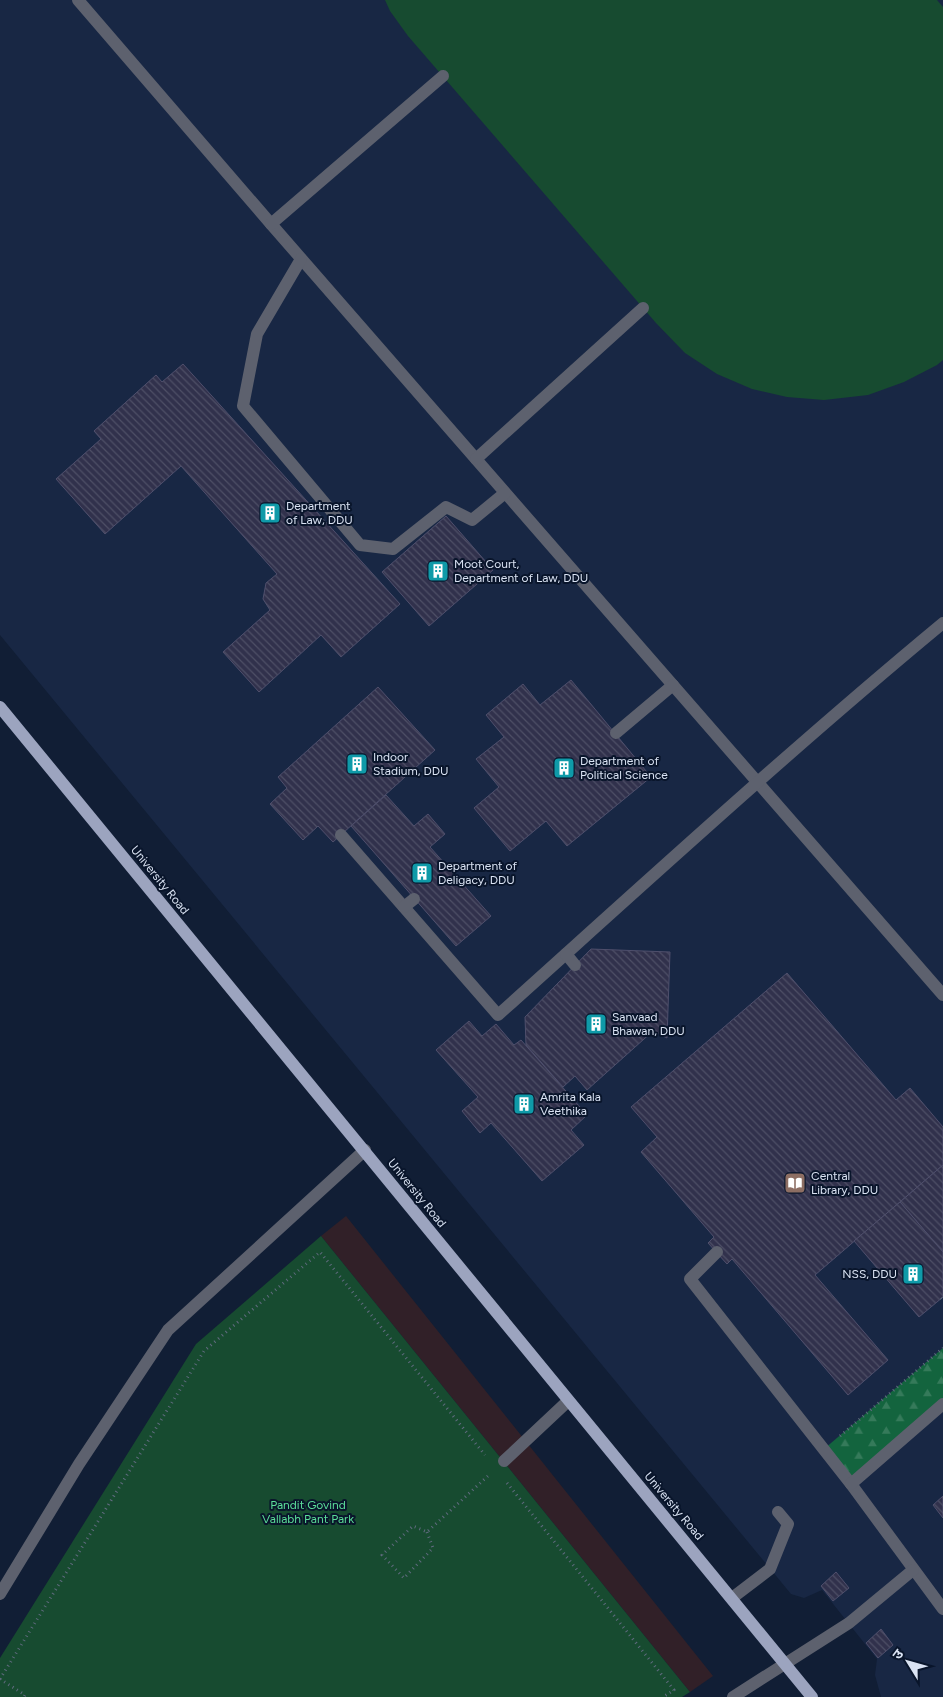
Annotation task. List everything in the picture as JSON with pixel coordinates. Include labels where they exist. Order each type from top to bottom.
[{"type":"main road","name":"University Road","points":[[0,706],[812,1697]]},
{"type":"street","points":[[78,0],[301,259],[943,995]]},
{"type":"street","points":[[271,224],[442,76]]},
{"type":"street","points":[[301,259],[256,334],[243,406],[304,488],[360,545],[393,549],[414,539],[446,508],[472,520],[505,493]]},
{"type":"street","points":[[476,459],[643,308]]},
{"type":"street","points":[[341,835],[409,903],[498,1015],[886,670],[943,624]]},
{"type":"street","points":[[616,733],[673,685]]},
{"type":"street","points":[[566,954],[575,965]]},
{"type":"street","points":[[0,1594],[79,1464],[168,1330],[365,1150]]},
{"type":"street","points":[[717,1252],[690,1279],[851,1484],[943,1610]]},
{"type":"street","points":[[500,1465],[568,1401]]},
{"type":"street","points":[[851,1484],[943,1404]]},
{"type":"street","points":[[732,1598],[770,1569],[788,1524],[778,1512]]},
{"type":"street","points":[[733,1697],[849,1623],[913,1570]]},
{"type":"path","points":[[24,1697],[26,1695],[0,1679],[204,1351],[320,1252],[500,1465],[674,1690],[663,1697]]},
{"type":"path","points":[[824,1449],[943,1348]]},
{"type":"path","points":[[428,1532],[500,1465]]},
{"type":"path","points":[[412,1526],[428,1532],[433,1548],[404,1578],[382,1555],[412,1526]]},
{"type":"shaded area","points":[[0,0],[943,0],[943,1697],[881,1697],[875,1675],[877,1659],[822,1590],[804,1598],[791,1594],[0,635]]},
{"type":"shaded area","points":[[346,1216],[713,1676],[690,1692],[321,1236]]},
{"type":"green space","points":[[385,0],[937,0],[943,7],[943,360],[904,382],[868,395],[824,400],[787,397],[752,389],[717,374],[685,353],[656,323],[408,36],[390,11]]},
{"type":"green space","name":"Pandit Govind Vallabh Pant Park","points":[[321,1236],[690,1692],[682,1697],[0,1697],[0,1658],[196,1344]]},
{"type":"green space","points":[[943,1348],[943,1404],[851,1484],[824,1449]]},
{"type":"building","name":"Department of Law, DDU","points":[[183,364],[400,604],[341,657],[321,635],[259,692],[223,652],[270,610],[263,599],[266,583],[277,574],[181,466],[105,534],[56,479],[101,439],[94,431],[156,375],[162,382]]},
{"type":"building","name":"Moot Court, Department of Law, DDU","points":[[446,516],[493,570],[429,626],[382,572]]},
{"type":"building","name":"Department of Political Science","points":[[571,680],[651,777],[567,846],[546,821],[510,851],[474,808],[499,787],[476,759],[504,737],[486,715],[523,684],[540,705]]},
{"type":"building","name":"Indoor Stadium, DDU","points":[[378,687],[435,750],[333,842],[318,826],[303,840],[270,804],[287,788],[278,777]]},
{"type":"building","name":"Department of Deligacy, DDU","points":[[386,795],[414,826],[428,814],[445,834],[430,847],[491,916],[456,946],[351,826]]},
{"type":"building","name":"Sanvaad Bhawan, DDU","points":[[591,949],[670,952],[667,1038],[653,1031],[587,1090],[575,1076],[563,1087],[526,1045],[525,1017]]},
{"type":"building","name":"Central Library, DDU","points":[[787,973],[896,1100],[910,1088],[943,1127],[943,1165],[815,1275],[888,1360],[848,1395],[732,1259],[727,1264],[708,1243],[714,1237],[641,1152],[657,1137],[631,1107]]},
{"type":"building","name":"Amrita Kala Veethika","points":[[469,1021],[482,1036],[496,1024],[514,1045],[521,1040],[587,1115],[571,1130],[584,1145],[542,1181],[491,1123],[480,1133],[462,1111],[478,1097],[436,1050]]},
{"type":"building","points":[[943,1165],[943,1252],[900,1202]]},
{"type":"building","name":"NSS, DDU","points":[[900,1202],[943,1252],[943,1297],[919,1317],[854,1241]]},
{"type":"building","points":[[943,1496],[943,1518],[933,1505]]},
{"type":"building","points":[[836,1572],[849,1588],[833,1601],[821,1586]]},
{"type":"building","points":[[881,1629],[893,1645],[878,1658],[866,1643]]},
{"type":"place","name":"Department of Law, DDU","points":[[270,513]]},
{"type":"place","name":"Moot Court, Department of Law, DDU","points":[[438,571]]},
{"type":"place","name":"Indoor Stadium, DDU","points":[[357,764]]},
{"type":"place","name":"Department of Political Science","points":[[564,768]]},
{"type":"place","name":"Department of Deligacy, DDU","points":[[422,873]]},
{"type":"place","name":"Sanvaad Bhawan, DDU","points":[[596,1024]]},
{"type":"place","name":"Amrita Kala Veethika","points":[[524,1104]]},
{"type":"place","name":"Central Library, DDU","points":[[795,1183]]},
{"type":"place","name":"NSS, DDU","points":[[913,1274]]}]
